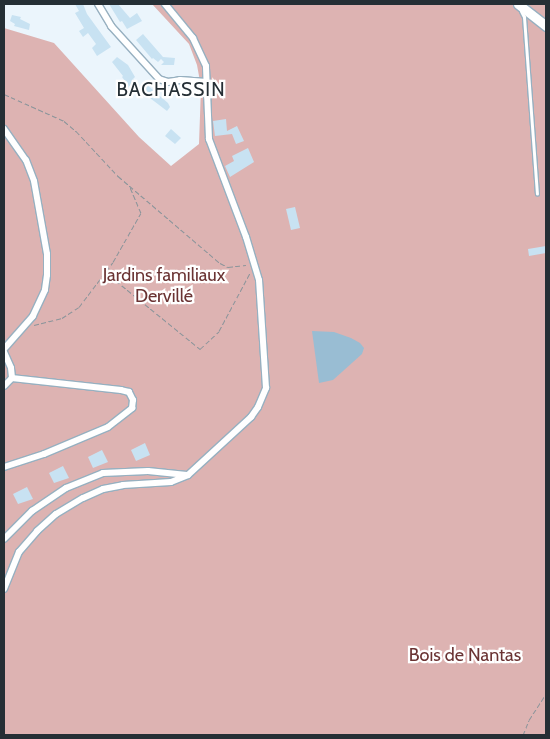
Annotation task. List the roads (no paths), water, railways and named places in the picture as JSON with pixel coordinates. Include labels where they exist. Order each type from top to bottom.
[{"type":"street","points":[[98,4],[111,26],[159,79],[168,82],[180,80],[207,82]]},
{"type":"street","points":[[4,589],[19,552],[37,530],[64,508],[103,489],[123,485],[170,482],[188,475],[251,417],[263,398],[267,378],[261,296],[255,263],[209,139],[206,66],[201,51],[181,22],[165,4]]},
{"type":"street","points":[[518,4],[546,26]]},
{"type":"street","points":[[4,128],[19,148],[30,170],[47,254],[45,290],[36,310],[26,325],[4,350],[11,368],[12,378]]},
{"type":"street","points":[[4,386],[12,378]]},
{"type":"street","points":[[4,467],[44,454],[108,427],[132,408],[133,400],[129,392],[121,390],[12,378]]},
{"type":"street","points":[[4,538],[32,511],[66,488],[103,473],[148,471],[188,475]]},
{"type":"lane","points":[[518,4],[524,17],[537,194]]},
{"type":"water","points":[[312,331],[334,332],[351,338],[360,343],[364,348],[362,354],[333,380],[319,383]]},
{"type":"district","name":"BACHASSIN","points":[[171,90]]},
{"type":"park label","name":"Jardins familiaux Dervillé","points":[[164,286]]},
{"type":"park label","name":"Bois de Nantas","points":[[465,655]]}]
